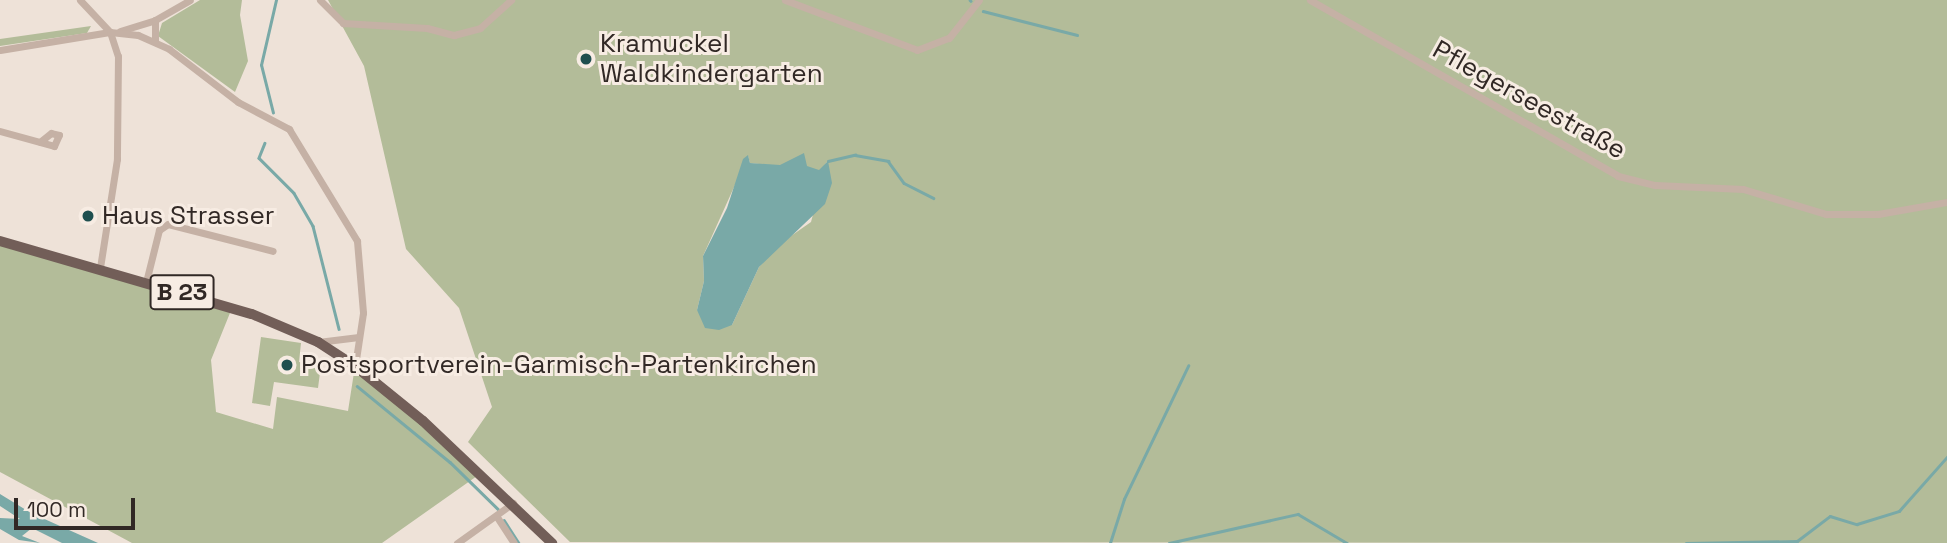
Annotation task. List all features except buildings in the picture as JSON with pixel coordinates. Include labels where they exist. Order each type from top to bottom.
[{"type":"main road","name":"B 23","points":[[0,242],[100,268],[252,314],[318,342],[355,366],[513,502],[552,543]]},
{"type":"street","points":[[80,0],[110,32],[118,56],[119,130],[100,268]]},
{"type":"street","points":[[0,50],[120,31],[155,20],[190,0]]},
{"type":"street","points":[[320,0],[343,23],[426,28],[454,36],[480,28],[511,0]]},
{"type":"street","points":[[785,0],[918,50],[949,38],[979,0]]},
{"type":"street","name":"Pflegerseestraße","points":[[1310,0],[1618,176],[1655,185],[1742,189],[1826,214],[1878,214],[1947,202]]},
{"type":"street","points":[[155,20],[155,41]]},
{"type":"street","points":[[120,31],[155,41],[239,102],[289,129],[302,144],[357,241],[363,313],[355,366]]},
{"type":"street","points":[[0,131],[54,146],[59,135],[51,133],[40,142]]},
{"type":"street","points":[[146,282],[159,230],[168,223],[273,251]]},
{"type":"street","points":[[318,342],[359,337]]},
{"type":"street","points":[[457,543],[497,517],[513,502]]},
{"type":"street","points":[[497,517],[514,543]]},
{"type":"green space","points":[[200,0],[242,0],[240,15],[248,61],[235,92],[158,36],[162,23]]},
{"type":"green space","points":[[328,0],[1947,0],[1947,543],[570,542],[468,442],[492,407],[459,308],[406,249],[364,66]],"holes":[[[748,156],[750,163],[820,171],[827,162],[811,222],[778,245],[759,267],[732,325],[697,310],[704,281],[703,256]]]},
{"type":"green space","points":[[91,26],[87,33],[0,46],[0,39]]},
{"type":"green space","points":[[0,242],[232,308],[211,360],[216,412],[273,429],[277,397],[348,411],[355,366],[477,476],[382,543],[132,543],[0,472]]},
{"type":"green space","points":[[261,337],[301,343],[299,362],[321,365],[318,388],[274,382],[270,406],[252,403]]},
{"type":"water","points":[[804,153],[807,166],[819,170],[828,161],[832,183],[825,204],[759,267],[732,325],[719,330],[705,328],[697,310],[704,281],[703,256],[727,208],[743,159],[748,155],[750,163],[780,165]]},
{"type":"water","points":[[0,494],[31,513],[98,543],[62,543],[32,528],[22,536],[40,543],[19,540],[0,529],[0,518],[20,519],[0,506]]},
{"type":"waterway","points":[[273,113],[261,65],[276,0]]},
{"type":"waterway","points":[[983,11],[1077,35]]},
{"type":"waterway","points":[[265,143],[259,158],[294,193],[313,226],[339,329]]},
{"type":"waterway","points":[[828,161],[855,155],[888,161],[904,183],[933,198]]},
{"type":"waterway","points":[[1110,543],[1124,499],[1188,366]]},
{"type":"waterway","points":[[357,386],[450,462],[498,509]]},
{"type":"waterway","points":[[1686,543],[1797,541],[1830,516],[1857,524],[1899,511],[1947,457]]},
{"type":"waterway","points":[[1169,543],[1298,514],[1347,543]]},
{"type":"waterway","points":[[504,520],[519,543]]},
{"type":"place","name":"Kramuckel Waldkindergarten","points":[[586,59]]},
{"type":"place","name":"Haus Strasser","points":[[88,216]]},
{"type":"place","name":"Postsportverein-Garmisch-Partenkirchen","points":[[287,365]]}]
